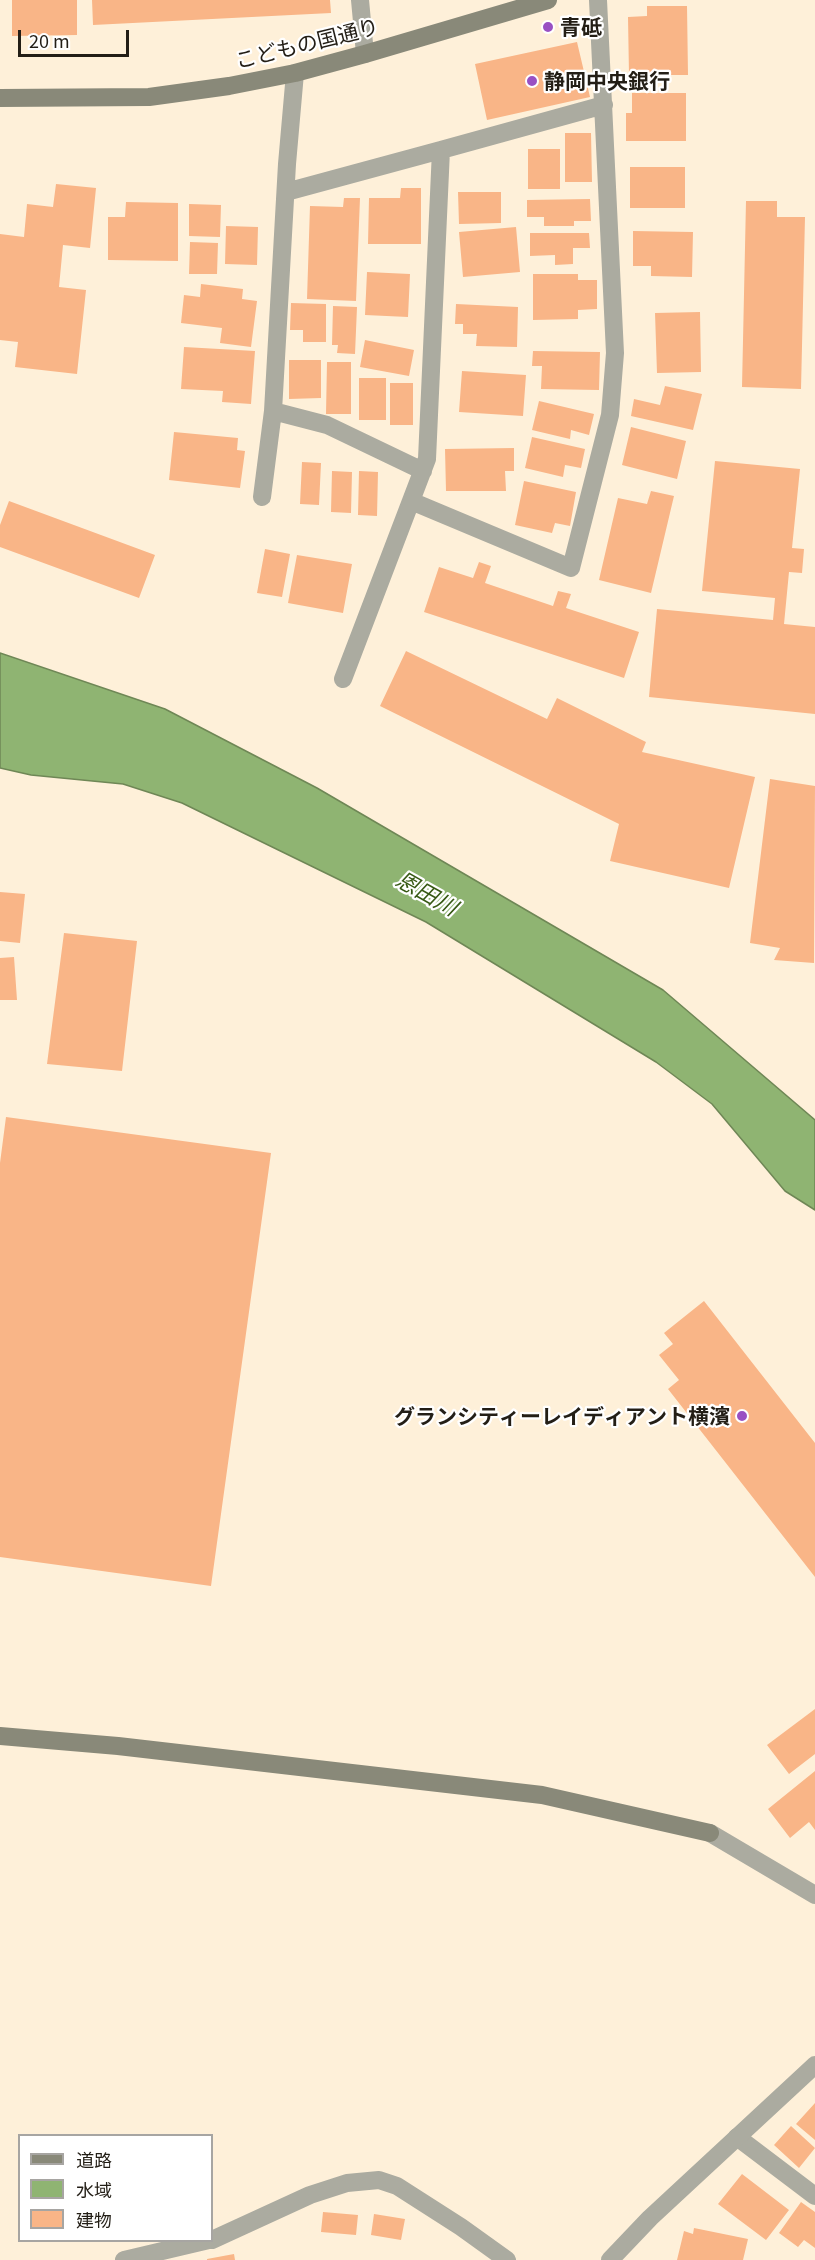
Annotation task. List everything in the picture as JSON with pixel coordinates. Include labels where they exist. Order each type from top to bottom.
[{"type":"street","points":[[360,0],[365,54]]},
{"type":"street","name":"こどもの国通り","points":[[0,98],[149,97],[229,86],[295,73],[548,0]]},
{"type":"street","points":[[411,501],[571,568],[610,415],[615,353],[598,0]]},
{"type":"street","points":[[262,497],[273,411],[295,73]]},
{"type":"street","points":[[286,192],[604,105]]},
{"type":"street","points":[[343,679],[427,459],[441,150]]},
{"type":"street","points":[[273,411],[327,425],[423,471]]},
{"type":"street","points":[[0,1736],[118,1746],[542,1795],[710,1833],[815,1895]]},
{"type":"street","points":[[610,2260],[650,2218],[815,2065]]},
{"type":"street","points":[[737,2137],[815,2196]]},
{"type":"street","points":[[213,2239],[310,2195],[347,2183],[379,2180],[397,2186],[507,2260]]},
{"type":"street","points":[[124,2260],[201,2242]]},
{"type":"water","name":"恩田川","points":[[0,653],[165,709],[317,788],[663,990],[815,1120],[815,1210],[785,1191],[712,1104],[656,1062],[426,922],[182,803],[123,784],[31,775],[0,768]]},
{"type":"building","points":[[12,0],[77,0],[77,35],[12,36]]},
{"type":"building","points":[[92,0],[330,0],[331,13],[93,25]]},
{"type":"building","points":[[647,6],[687,6],[688,75],[669,75],[669,80],[649,80],[649,75],[629,75],[628,17],[647,16]]},
{"type":"building","name":"静岡中央銀行","points":[[577,42],[590,97],[487,120],[475,64]]},
{"type":"building","points":[[632,93],[686,93],[686,141],[626,141],[626,113],[632,113]]},
{"type":"building","points":[[565,133],[591,133],[592,182],[565,182]]},
{"type":"building","points":[[528,149],[560,149],[560,189],[528,189]]},
{"type":"building","points":[[630,167],[685,167],[685,208],[630,208]]},
{"type":"building","points":[[56,184],[96,188],[90,248],[63,245],[59,287],[86,290],[77,374],[15,367],[18,342],[0,340],[0,234],[24,237],[27,204],[53,207]]},
{"type":"building","points":[[401,188],[421,188],[421,244],[368,244],[369,198],[400,198]]},
{"type":"building","points":[[458,192],[501,192],[501,223],[459,224]]},
{"type":"building","points":[[344,198],[360,198],[356,301],[307,299],[310,206],[343,207]]},
{"type":"building","points":[[590,199],[591,221],[574,221],[574,226],[544,226],[544,217],[527,217],[527,200]]},
{"type":"building","points":[[746,201],[777,201],[777,217],[805,217],[801,389],[742,387]]},
{"type":"building","points":[[126,202],[178,203],[178,261],[108,260],[108,217],[125,217]]},
{"type":"building","points":[[189,204],[221,205],[220,237],[189,236]]},
{"type":"building","points":[[226,226],[258,227],[257,265],[225,264]]},
{"type":"building","points":[[516,227],[520,272],[463,277],[459,232]]},
{"type":"building","points":[[633,231],[693,232],[692,277],[651,276],[651,266],[633,266]]},
{"type":"building","points":[[530,233],[589,233],[590,248],[573,248],[573,264],[555,265],[555,255],[530,256]]},
{"type":"building","points":[[190,242],[218,243],[217,274],[189,274]]},
{"type":"building","points":[[367,272],[410,274],[408,317],[365,315]]},
{"type":"building","points":[[533,274],[578,274],[578,280],[597,280],[597,309],[578,310],[578,319],[533,320]]},
{"type":"building","points":[[201,284],[243,289],[242,299],[257,301],[251,347],[220,343],[222,328],[181,323],[184,295],[200,297]]},
{"type":"building","points":[[291,303],[326,304],[326,342],[303,342],[303,330],[290,330]]},
{"type":"building","points":[[456,304],[518,307],[517,347],[476,346],[477,334],[463,334],[463,324],[455,324]]},
{"type":"building","points":[[333,306],[357,307],[355,354],[337,353],[338,345],[332,345]]},
{"type":"building","points":[[700,312],[701,372],[657,373],[655,313]]},
{"type":"building","points":[[365,340],[414,350],[409,376],[360,367]]},
{"type":"building","points":[[184,347],[255,351],[251,404],[222,402],[223,391],[181,389]]},
{"type":"building","points":[[533,351],[600,352],[599,390],[541,389],[542,366],[532,366]]},
{"type":"building","points":[[289,360],[321,360],[321,398],[289,399]]},
{"type":"building","points":[[327,362],[351,362],[351,414],[326,414]]},
{"type":"building","points":[[462,371],[526,375],[523,416],[459,412]]},
{"type":"building","points":[[359,378],[386,378],[386,420],[359,420]]},
{"type":"building","points":[[390,383],[413,383],[413,425],[390,425]]},
{"type":"building","points":[[665,386],[702,394],[693,430],[631,416],[634,399],[660,405]]},
{"type":"building","points":[[539,401],[594,414],[589,435],[571,430],[570,439],[532,430]]},
{"type":"building","points":[[631,427],[686,441],[677,479],[622,465]]},
{"type":"building","points":[[174,432],[238,438],[237,450],[245,451],[240,488],[169,480]]},
{"type":"building","points":[[532,437],[585,449],[581,468],[565,465],[563,477],[525,468]]},
{"type":"building","points":[[514,448],[514,471],[505,471],[506,491],[446,491],[445,449]]},
{"type":"building","points":[[715,461],[800,469],[792,548],[804,549],[802,573],[789,572],[784,624],[815,627],[815,714],[649,697],[657,609],[773,620],[775,598],[702,591]]},
{"type":"building","points":[[302,462],[321,463],[319,505],[300,504]]},
{"type":"building","points":[[332,471],[352,472],[351,513],[331,512]]},
{"type":"building","points":[[359,471],[378,472],[377,516],[358,515]]},
{"type":"building","points":[[524,481],[576,492],[570,526],[555,523],[552,533],[515,525]]},
{"type":"building","points":[[651,491],[674,496],[651,593],[599,580],[618,498],[647,504]]},
{"type":"building","points":[[9,501],[155,555],[139,598],[0,547],[0,525]]},
{"type":"building","points":[[265,549],[290,554],[282,597],[257,593]]},
{"type":"building","points":[[297,555],[352,564],[343,613],[288,603]]},
{"type":"building","points":[[479,562],[491,566],[485,583],[553,606],[558,591],[571,594],[566,608],[639,632],[624,678],[424,612],[439,567],[473,578]]},
{"type":"building","points":[[406,651],[547,719],[557,698],[646,742],[642,752],[755,777],[729,888],[610,861],[619,824],[380,706]]},
{"type":"building","points":[[770,779],[815,786],[814,963],[774,960],[780,948],[750,943]]},
{"type":"building","points":[[0,892],[25,894],[20,943],[0,941]]},
{"type":"building","points":[[64,933],[137,941],[122,1071],[47,1064]]},
{"type":"building","points":[[14,957],[17,1000],[0,1000],[0,958]]},
{"type":"building","points":[[6,1117],[271,1153],[211,1586],[0,1557],[0,1163]]},
{"type":"building","name":"グランシティーレイディアント横濱","points":[[704,1301],[815,1443],[815,1577],[668,1389],[679,1380],[659,1355],[673,1344],[664,1333]]},
{"type":"building","points":[[815,1709],[815,1754],[789,1774],[767,1745]]},
{"type":"building","points":[[815,1771],[815,1830],[809,1822],[790,1838],[768,1809]]},
{"type":"building","points":[[815,2103],[815,2140],[796,2124]]},
{"type":"building","points":[[791,2126],[815,2148],[799,2168],[774,2145]]},
{"type":"building","points":[[742,2174],[789,2210],[766,2240],[718,2204]]},
{"type":"building","points":[[801,2202],[815,2212],[815,2248],[804,2240],[798,2247],[779,2233]]},
{"type":"building","points":[[323,2212],[358,2215],[356,2235],[321,2232]]},
{"type":"building","points":[[374,2214],[405,2219],[401,2240],[371,2235]]},
{"type":"building","points":[[694,2228],[748,2239],[743,2260],[677,2260],[684,2231],[693,2234]]},
{"type":"building","points":[[234,2254],[235,2260],[207,2260],[207,2259]]},
{"type":"place","name":"青砥","points":[[548,27]]},
{"type":"place","name":"静岡中央銀行","points":[[532,81]]},
{"type":"place","name":"グランシティーレイディアント横濱","points":[[742,1416]]}]
